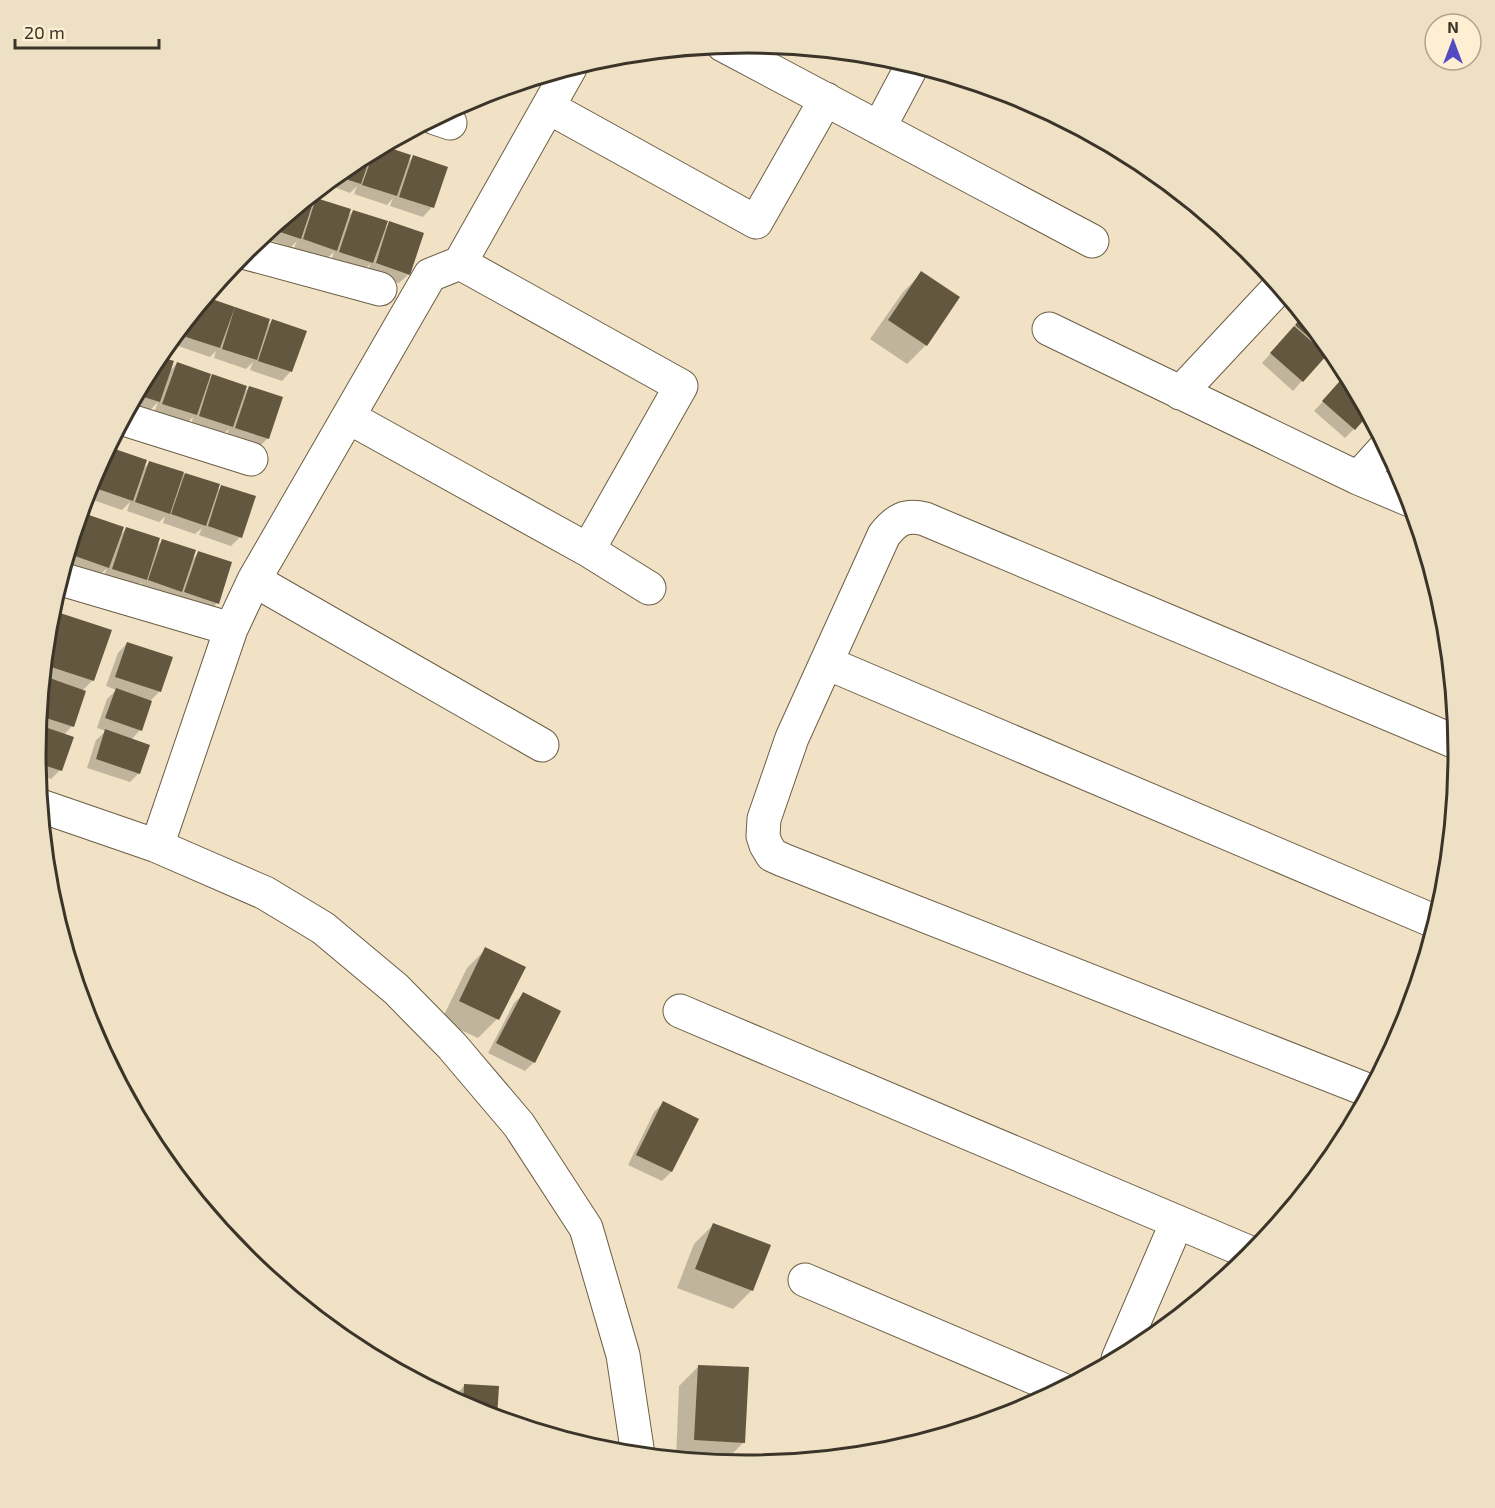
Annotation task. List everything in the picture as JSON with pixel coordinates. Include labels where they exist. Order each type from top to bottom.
[{"type":"street","points":[[739,53],[1092,241]]},
{"type":"street","points":[[879,128],[909,72]]},
{"type":"street","points":[[157,846],[231,629],[254,580],[350,418],[430,275],[460,263],[565,77]]},
{"type":"street","points":[[548,107],[756,222],[825,99]]},
{"type":"street","points":[[255,255],[380,289]]},
{"type":"street","points":[[460,263],[681,386],[588,550]]},
{"type":"street","points":[[1180,393],[1275,292]]},
{"type":"street","points":[[1049,329],[1358,478],[1398,495]]},
{"type":"street","points":[[350,418],[588,550],[649,588]]},
{"type":"street","points":[[131,421],[251,459]]},
{"type":"street","points":[[1358,478],[1380,453]]},
{"type":"street","points":[[1363,1088],[772,855],[763,836],[764,819],[792,738],[884,535],[899,519],[911,516],[935,523],[1448,739]]},
{"type":"street","points":[[254,580],[542,745]]},
{"type":"street","points":[[68,581],[231,629]]},
{"type":"street","points":[[827,663],[1429,919]]},
{"type":"street","points":[[49,809],[157,846],[265,893],[323,928],[396,989],[452,1046],[519,1125],[586,1228],[623,1355],[637,1446]]},
{"type":"street","points":[[680,1011],[1243,1250]]},
{"type":"street","points":[[1124,1345],[1177,1222]]},
{"type":"street","points":[[805,1280],[1053,1385]]},
{"type":"building","points":[[393,149],[411,155],[397,196],[362,185],[369,164]]},
{"type":"building","points":[[413,155],[448,167],[434,208],[399,197]]},
{"type":"building","points":[[367,165],[361,184],[347,179]]},
{"type":"building","points":[[320,199],[351,209],[337,251],[303,239],[314,203]]},
{"type":"building","points":[[312,205],[301,239],[280,232]]},
{"type":"building","points":[[353,210],[388,221],[373,263],[339,252]]},
{"type":"building","points":[[389,221],[424,233],[410,275],[376,263]]},
{"type":"building","points":[[921,271],[960,297],[927,346],[888,320]]},
{"type":"building","points":[[214,300],[235,307],[220,348],[186,337],[191,327]]},
{"type":"building","points":[[235,307],[270,319],[257,360],[222,349]]},
{"type":"building","points":[[272,319],[307,331],[292,372],[258,361]]},
{"type":"building","points":[[1299,320],[1314,342],[1295,325]]},
{"type":"building","points":[[1294,326],[1317,347],[1325,357],[1303,382],[1270,353]]},
{"type":"building","points":[[169,359],[174,361],[160,402],[144,397]]},
{"type":"building","points":[[177,362],[211,374],[197,415],[162,404]]},
{"type":"building","points":[[212,374],[247,386],[233,427],[199,416]]},
{"type":"building","points":[[1340,381],[1364,420],[1355,430],[1322,401]]},
{"type":"building","points":[[249,386],[283,397],[269,439],[235,428]]},
{"type":"building","points":[[116,450],[147,460],[133,501],[99,489]]},
{"type":"building","points":[[149,461],[184,472],[170,514],[135,502]]},
{"type":"building","points":[[185,473],[220,484],[206,526],[171,514]]},
{"type":"building","points":[[221,485],[256,496],[242,538],[208,526]]},
{"type":"building","points":[[89,515],[124,527],[109,568],[75,556]]},
{"type":"building","points":[[126,527],[160,538],[147,580],[112,569]]},
{"type":"building","points":[[162,539],[196,550],[182,592],[148,580]]},
{"type":"building","points":[[198,551],[232,562],[219,604],[184,592]]},
{"type":"building","points":[[61,613],[112,630],[94,681],[52,667]]},
{"type":"building","points":[[127,642],[173,657],[161,692],[115,677]]},
{"type":"building","points":[[51,678],[86,691],[74,727],[48,718]]},
{"type":"building","points":[[116,688],[152,701],[142,731],[105,718]]},
{"type":"building","points":[[47,728],[74,737],[62,771],[47,766]]},
{"type":"building","points":[[105,729],[150,745],[140,774],[96,759]]},
{"type":"building","points":[[485,947],[526,967],[499,1020],[459,1001]]},
{"type":"building","points":[[523,992],[561,1011],[535,1063],[496,1043]]},
{"type":"building","points":[[663,1101],[699,1119],[672,1172],[636,1155]]},
{"type":"building","points":[[713,1223],[771,1245],[753,1291],[695,1269]]},
{"type":"building","points":[[698,1365],[749,1367],[745,1443],[694,1440]]},
{"type":"building","points":[[464,1384],[499,1386],[498,1409],[479,1402],[463,1395]]}]
